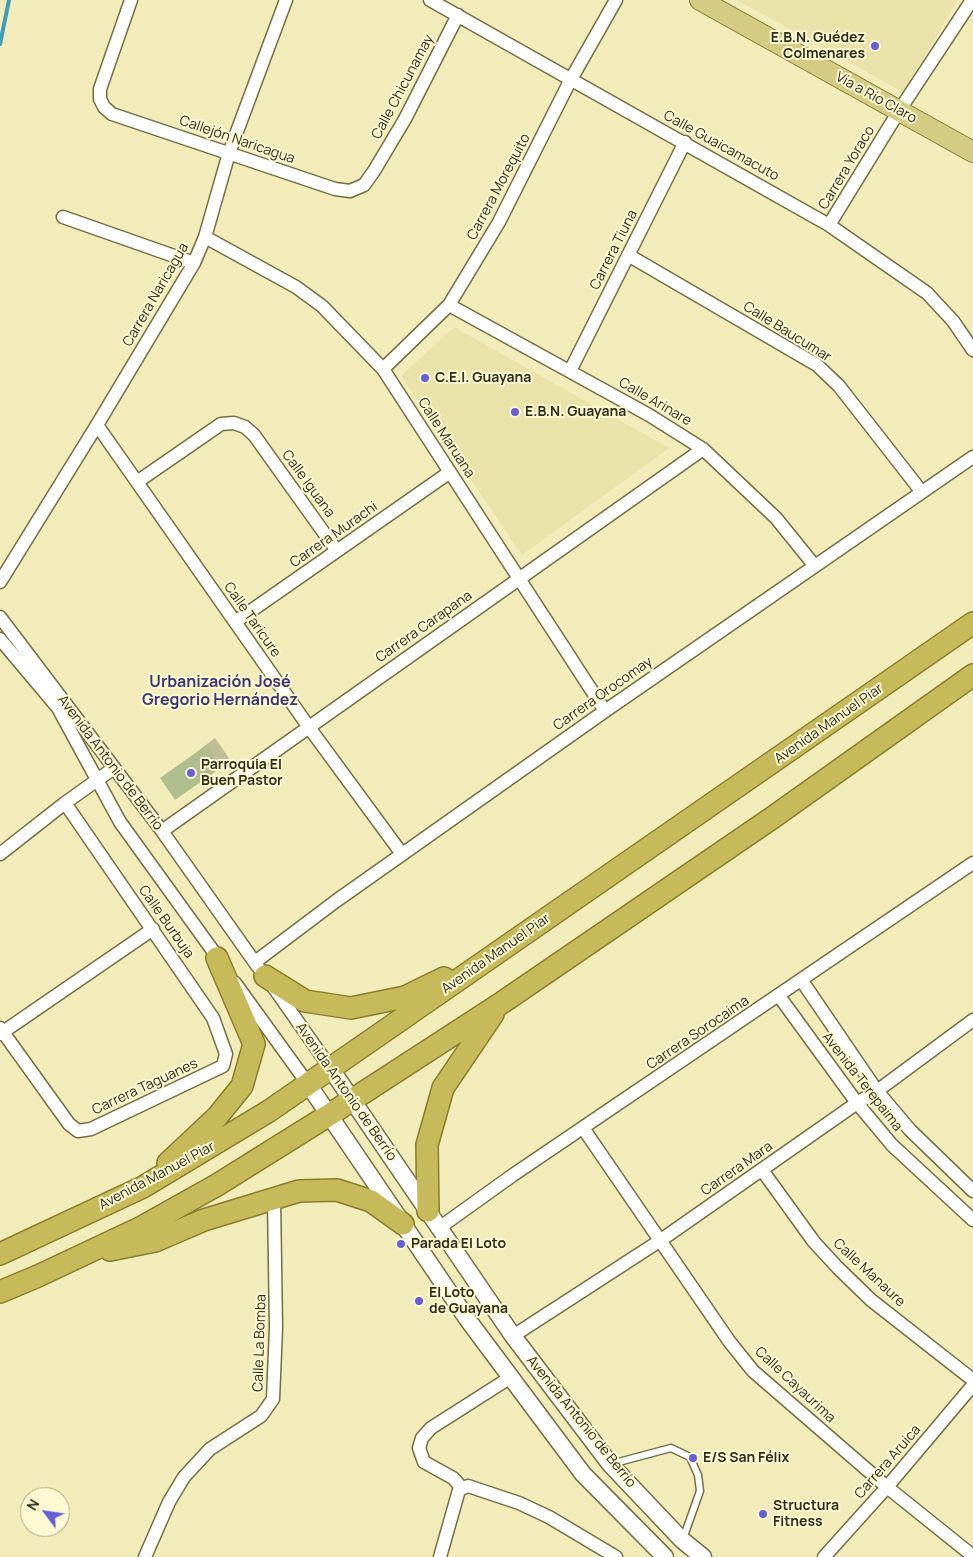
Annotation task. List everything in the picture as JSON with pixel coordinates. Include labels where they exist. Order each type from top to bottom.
[{"type":"highway","name":"Avenida Manuel Piar","points":[[0,1254],[143,1187],[210,1148],[331,1069],[973,623]]},
{"type":"highway","points":[[0,1292],[142,1227],[217,1185],[329,1115],[503,1002],[772,818],[973,675]]},
{"type":"highway","points":[[260,969],[305,1001],[352,1008],[405,997],[498,953]]},
{"type":"highway","points":[[143,1187],[218,1117],[242,1086],[254,1044],[218,958]]},
{"type":"highway","points":[[434,1219],[427,1145],[443,1088],[503,1002]]},
{"type":"highway","points":[[94,1249],[113,1250],[155,1241],[204,1220],[299,1192],[337,1190],[371,1201],[403,1224]]},
{"type":"main road","name":"Vía a Río Claro","points":[[700,0],[973,152]]},
{"type":"street","name":"Callejón Naricagua","points":[[131,0],[100,89],[100,99],[104,107],[112,114],[335,189],[350,191],[364,185],[374,171]]},
{"type":"street","name":"Carrera Naricagua","points":[[0,582],[98,425],[194,262],[205,237],[229,152],[286,0]]},
{"type":"street","name":"Calle Guaicamacuto","points":[[430,0],[570,81],[685,142],[830,225],[927,293],[952,321],[973,350]]},
{"type":"street","name":"Carrera Morequito","points":[[383,369],[449,305],[499,222],[570,81],[616,0]]},
{"type":"street","name":"Carrera Yoraco","points":[[830,225],[899,110],[972,0]]},
{"type":"street","name":"Calle Chicunamay","points":[[374,171],[405,119],[458,15]]},
{"type":"street","name":"Carrera Tiuna","points":[[570,371],[685,142]]},
{"type":"street","points":[[63,217],[194,262]]},
{"type":"street","name":"Calle Maruana","points":[[205,237],[296,287],[322,306],[383,369],[605,712]]},
{"type":"street","name":"Calle Baucumar","points":[[628,254],[817,365],[840,386],[921,491]]},
{"type":"street","name":"Calle Arinare","points":[[449,305],[649,415],[704,449],[776,518],[814,565]]},
{"type":"street","name":"Calle Iguana","points":[[137,482],[221,424],[234,423],[245,427],[254,435],[337,551]]},
{"type":"street","name":"Calle Taricure","points":[[98,425],[308,726],[402,854]]},
{"type":"street","name":"Carrera Carapana","points":[[162,830],[704,449]]},
{"type":"street","name":"Carrera Orocomay","points":[[260,969],[402,854],[814,565],[973,457]]},
{"type":"street","name":"Carrera Murachi","points":[[235,622],[450,472]]},
{"type":"street","name":"Avenida Antonio de Berrío","points":[[0,617],[162,830],[331,1069],[513,1336],[610,1464],[682,1540],[703,1557]]},
{"type":"street","name":"Avenida Antonio de Berrío","points":[[0,639],[58,708],[120,822],[308,1084],[468,1320],[583,1474],[664,1557]]},
{"type":"street","points":[[0,854],[65,803],[114,768]]},
{"type":"street","name":"Calle Burbuja","points":[[65,803],[213,1018],[226,1054],[223,1066]]},
{"type":"street","name":"Carrera Sorocaima","points":[[434,1219],[584,1128],[973,864]]},
{"type":"street","points":[[1,1031],[153,929]]},
{"type":"street","name":"Avenida Terepaima","points":[[802,981],[877,1091],[910,1130],[973,1191]]},
{"type":"street","name":"Avenida Terepaima","points":[[779,996],[856,1103],[892,1145],[973,1220]]},
{"type":"street","name":"Carrera Mara","points":[[513,1336],[660,1240],[856,1103],[877,1091],[973,1020]]},
{"type":"street","name":"Carrera Taguanes","points":[[1,1031],[69,1124],[78,1131],[91,1130],[223,1066]]},
{"type":"street","name":"Calle Cayaurima","points":[[584,1128],[729,1341],[753,1371],[887,1487],[973,1556]]},
{"type":"street","name":"Calle Manaure","points":[[762,1170],[814,1242],[838,1268],[871,1300],[973,1380]]},
{"type":"street","name":"Calle La Bomba","points":[[145,1557],[169,1502],[184,1477],[210,1449],[261,1416],[273,1399],[276,1378],[274,1199]]},
{"type":"street","points":[[461,1487],[449,1476],[424,1462],[419,1448],[422,1438],[431,1428],[511,1377]]},
{"type":"street","name":"Carrera Aruica","points":[[824,1557],[887,1487],[973,1384]]},
{"type":"street","points":[[461,1487],[468,1486],[519,1503],[570,1529],[616,1557]]},
{"type":"street","points":[[440,1557],[461,1487]]},
{"type":"lane","points":[[610,1464],[671,1448],[690,1457],[698,1475],[700,1491],[682,1540]]},
{"type":"shaded area","name":"E.B.N. Guédez Colmenares","points":[[737,0],[958,0],[903,92]]},
{"type":"shaded area","name":"E.B.N. Guayana","points":[[454,327],[669,448],[522,555],[401,376]]},
{"type":"building","name":"Parroquia El Buen Pastor","points":[[207,745],[222,767],[175,800],[160,778]]},
{"type":"waterway","points":[[0,44],[9,0]]},
{"type":"place","name":"E.B.N. Guédez Colmenares","points":[[875,46]]},
{"type":"place","name":"C.E.I. Guayana","points":[[425,378]]},
{"type":"place","name":"E.B.N. Guayana","points":[[515,412]]},
{"type":"place","name":"Parroquia El Buen Pastor","points":[[191,773]]},
{"type":"place","name":"Parada El Loto","points":[[401,1244]]},
{"type":"place","name":"El Loto de Guayana","points":[[419,1301]]},
{"type":"place","name":"E/S San Félix","points":[[693,1458]]},
{"type":"place","name":"Structura Fitness","points":[[763,1514]]},
{"type":"district","name":"Urbanización José Gregorio Hernández","points":[[220,692]]}]
